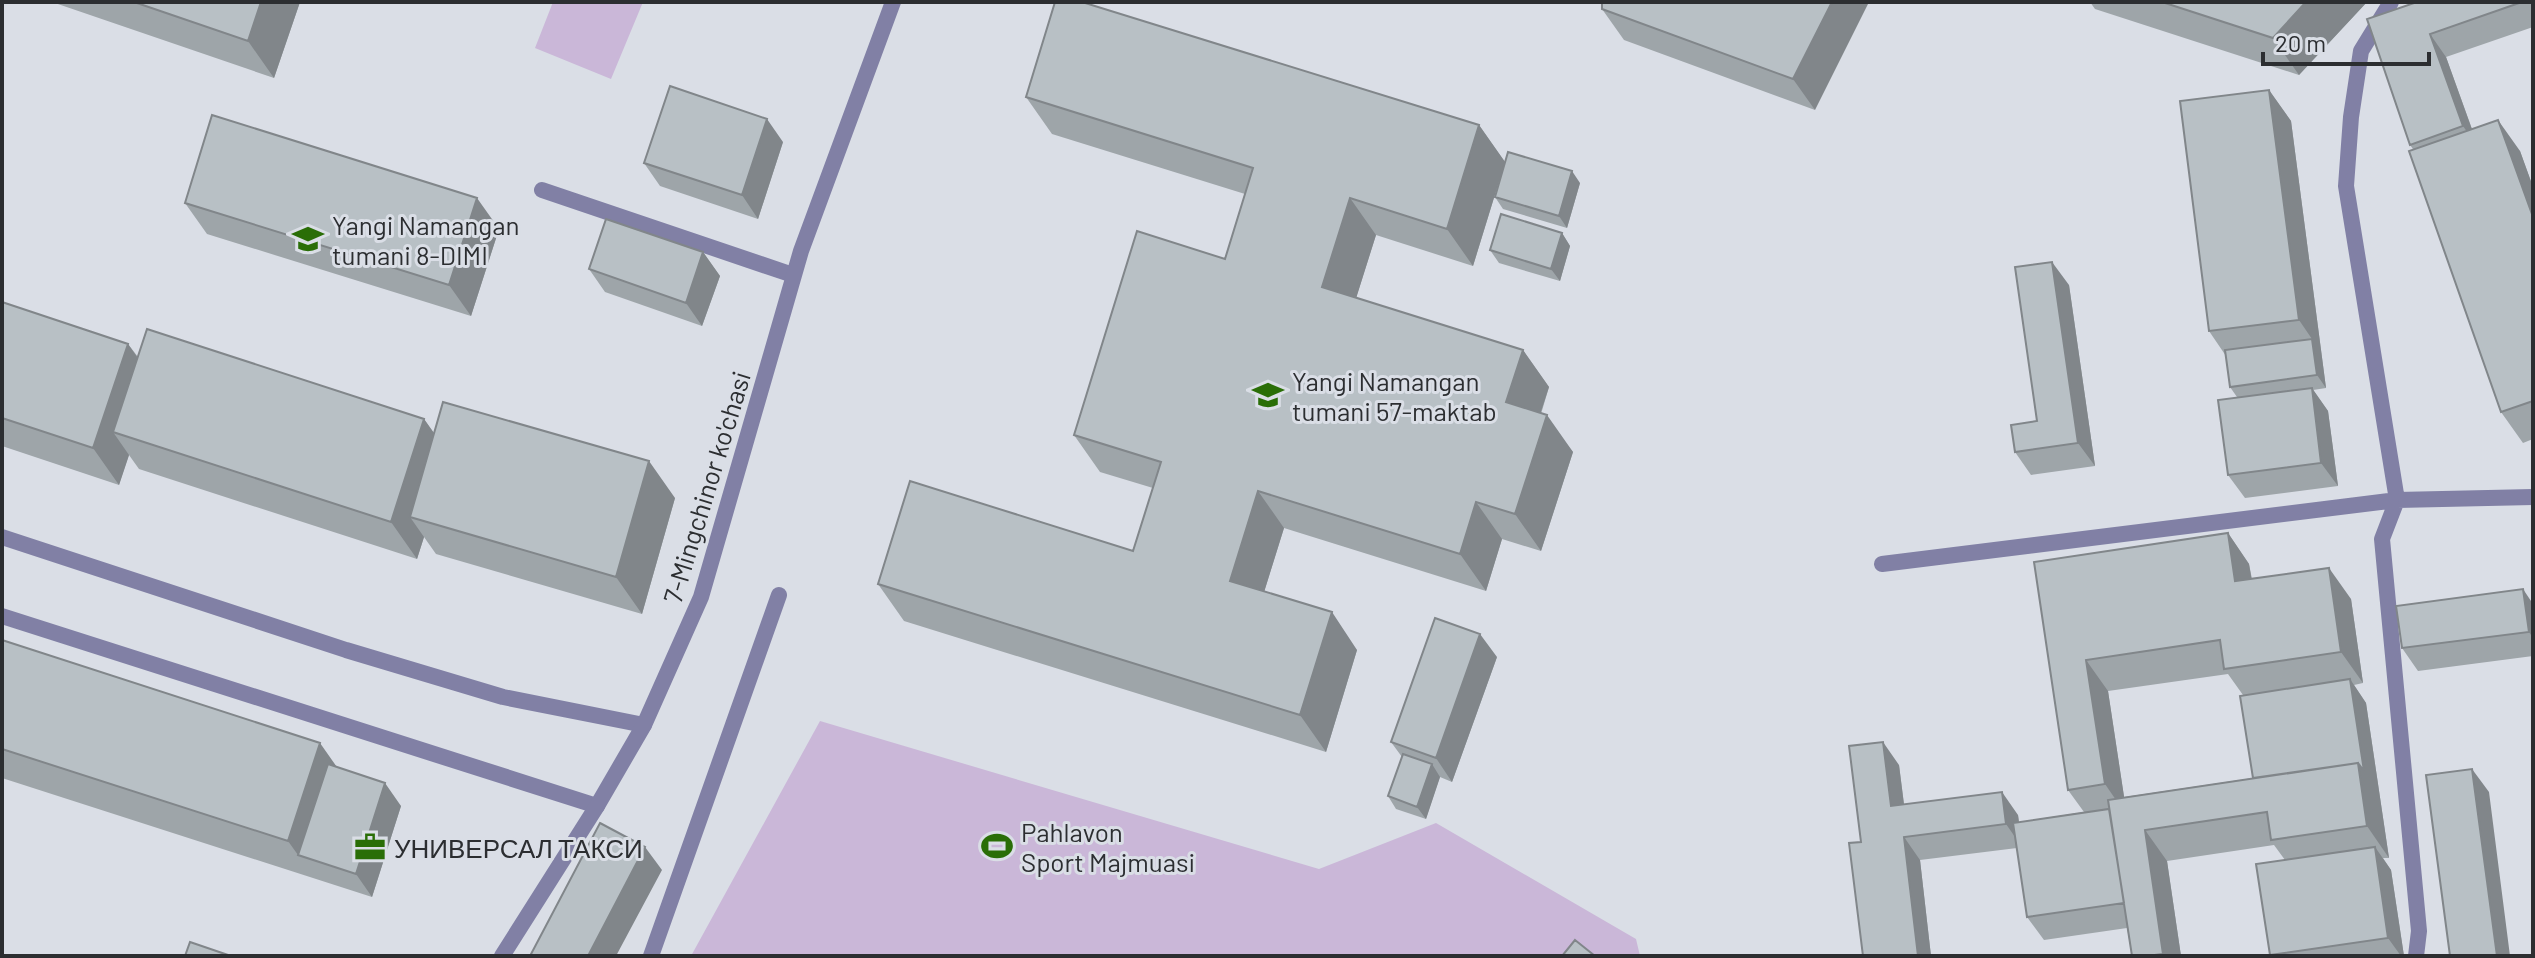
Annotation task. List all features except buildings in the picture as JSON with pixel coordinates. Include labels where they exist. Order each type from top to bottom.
[{"type":"street","name":"7-Mingchinor ko'chasi","points":[[502,956],[644,725],[701,597],[793,275],[893,2]]},
{"type":"street","points":[[2391,2],[2361,51],[2351,117],[2346,186],[2397,500],[2382,539],[2419,931],[2416,956]]},
{"type":"street","points":[[542,190],[793,275]]},
{"type":"street","points":[[1882,564],[2397,500],[2533,497]]},
{"type":"street","points":[[2,537],[346,650],[503,697],[644,725]]},
{"type":"street","points":[[651,956],[779,595]]},
{"type":"street","points":[[2,616],[597,806]]},
{"type":"shaded area","points":[[553,2],[643,2],[611,79],[535,48]]},
{"type":"shaded area","name":"Pahlavon Sport Majmuasi","points":[[820,721],[1319,869],[1436,823],[1636,939],[1640,956],[691,956]]},
{"type":"place","name":"Yangi Namangan tumani 8-DIMI","points":[[308,239]]},
{"type":"place","name":"Yangi Namangan tumani 57-maktab","points":[[1268,395]]},
{"type":"place","name":"Pahlavon Sport Majmuasi","points":[[997,846]]},
{"type":"place","name":"УНИВЕРСАЛ ТАКСИ","points":[[370,847]]}]
